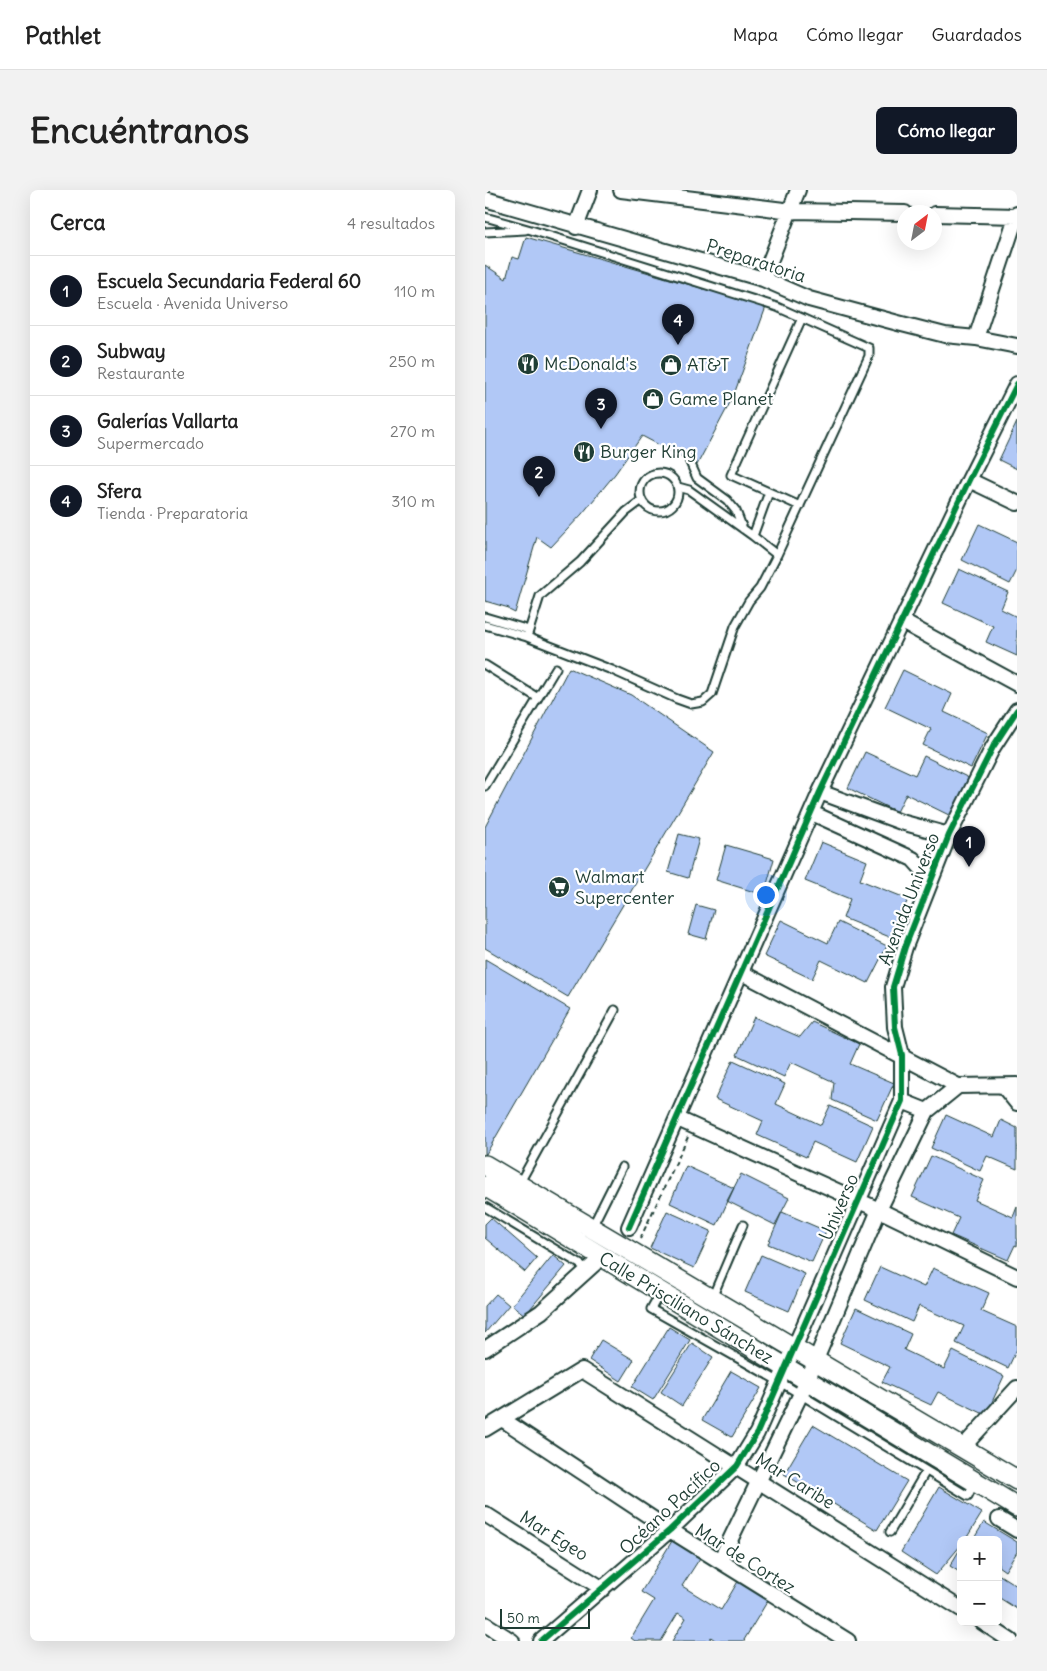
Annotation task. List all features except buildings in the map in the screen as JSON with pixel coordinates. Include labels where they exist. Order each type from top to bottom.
[{"type":"main road","name":"Calle Prisciliano Sánchez","points":[[485,1164],[815,1358],[1017,1480]]},
{"type":"main road","name":"Calle Prisciliano Sánchez","points":[[485,1186],[595,1263],[660,1292],[783,1375],[926,1464],[975,1481],[1017,1506]]},
{"type":"street","points":[[576,227],[590,190]]},
{"type":"street","points":[[621,190],[792,211],[897,213]]},
{"type":"street","points":[[763,279],[799,190]]},
{"type":"street","name":"Preparatoria","points":[[485,199],[576,227],[763,279],[809,298],[880,318],[945,335],[976,338],[1017,346]]},
{"type":"street","points":[[942,214],[1017,215],[1012,248],[976,338]]},
{"type":"street","points":[[629,1227],[820,792],[1017,384]]},
{"type":"street","points":[[969,480],[1017,503]]},
{"type":"street","points":[[901,621],[1017,684]]},
{"type":"street","name":"Avenida Universo","points":[[902,1055],[895,1027],[893,988],[905,947],[949,835],[993,747],[1017,710]]},
{"type":"street","points":[[820,792],[901,822],[949,835]]},
{"type":"street","points":[[812,813],[913,859],[931,879]]},
{"type":"street","points":[[742,973],[902,1055],[958,1086],[1010,1086],[1017,1102]]},
{"type":"street","name":"Universo","points":[[783,1375],[902,1101],[902,1055]]},
{"type":"street","points":[[720,1561],[804,1388],[815,1358],[879,1210],[927,1111],[958,1086]]},
{"type":"street","points":[[902,1101],[927,1111]]},
{"type":"street","points":[[678,1119],[879,1210],[1017,1276]]},
{"type":"street","points":[[485,1349],[541,1312],[595,1263]]},
{"type":"street","name":"Mar Caribe","points":[[502,1419],[582,1370],[760,1480],[957,1606]]},
{"type":"street","name":"Océano Pacífico","points":[[541,1641],[603,1589],[737,1466],[757,1433],[783,1375]]},
{"type":"street","points":[[963,1447],[1017,1388]]},
{"type":"street","points":[[485,1429],[502,1419]]},
{"type":"street","name":"Mar de Cortez","points":[[502,1419],[669,1530],[848,1641]]},
{"type":"street","name":"Mar Egeo","points":[[485,1514],[603,1589]]},
{"type":"street","points":[[999,1518],[1017,1530]]},
{"type":"street","points":[[485,1624],[512,1641]]},
{"type":"street","points":[[988,1626],[1011,1641]]},
{"type":"lane","points":[[485,219],[531,230],[777,307],[866,345],[869,351],[777,555],[760,588],[749,601],[735,626],[712,694],[703,702],[691,704],[677,699],[485,617]]},
{"type":"lane","points":[[485,232],[531,230]]},
{"type":"lane","points":[[800,506],[731,475],[802,318]]},
{"type":"lane","points":[[689,460],[697,478],[727,500],[736,511],[743,529]]},
{"type":"lane","points":[[659,473],[671,477],[678,487],[677,500],[670,508],[660,512],[649,508],[642,500],[641,488],[647,477],[659,473]]},
{"type":"lane","points":[[678,487],[689,490],[777,555]]},
{"type":"lane","points":[[753,536],[769,492]]},
{"type":"lane","points":[[528,634],[539,596],[579,562],[626,512],[642,500]]},
{"type":"lane","points":[[485,625],[528,634]]},
{"type":"lane","points":[[485,665],[538,698]]},
{"type":"lane","points":[[485,786],[556,668]]},
{"type":"lane","points":[[519,1185],[615,1010]]},
{"type":"lane","points":[[592,1228],[622,1167]]},
{"type":"lane","points":[[485,1207],[595,1263]]},
{"type":"lane","points":[[712,1298],[743,1226]]},
{"type":"lane","points":[[890,1532],[926,1464]]},
{"type":"path","points":[[634,1252],[693,1126]]},
{"type":"cycle path","points":[[629,1227],[820,792],[1017,384]]},
{"type":"cycle path","points":[[541,1641],[670,1530],[737,1466],[757,1433],[902,1101],[902,1055],[895,1027],[893,987],[905,947],[949,835],[993,747],[1017,710]]},
{"type":"place","name":"Sfera","points":[[678,345]]},
{"type":"place","name":"McDonald's","points":[[528,364]]},
{"type":"place","name":"AT&T","points":[[671,365]]},
{"type":"place","name":"Game Planet","points":[[653,399]]},
{"type":"place","name":"Galerías Vallarta","points":[[601,429]]},
{"type":"place","name":"Burger King","points":[[584,452]]},
{"type":"place","name":"Subway","points":[[539,497]]},
{"type":"place","name":"Escuela Secundaria Federal 60","points":[[969,867]]},
{"type":"place","name":"Walmart Supercenter","points":[[559,887]]}]
